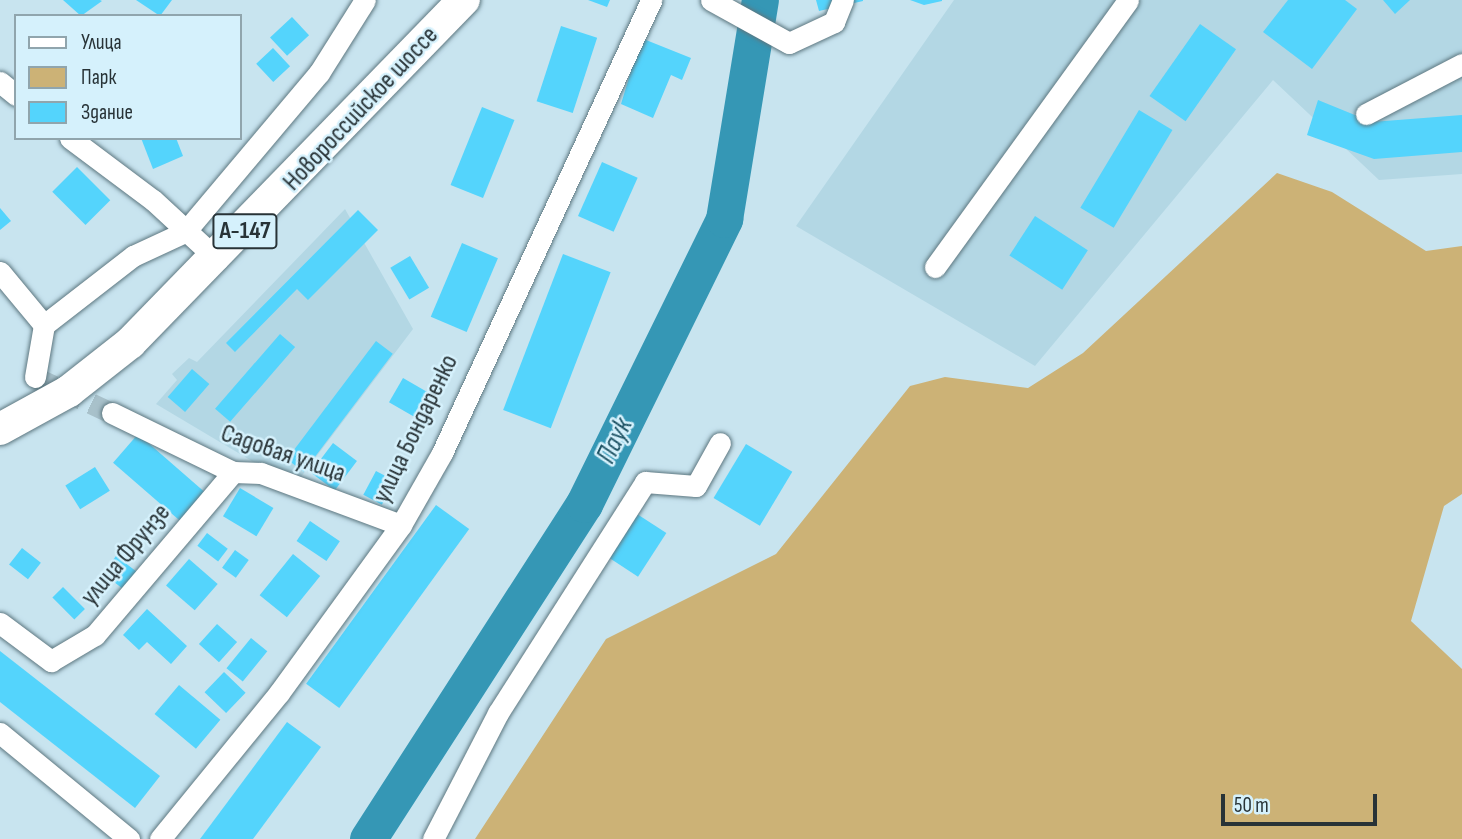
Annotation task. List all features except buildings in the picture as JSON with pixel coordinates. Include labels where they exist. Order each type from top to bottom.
[{"type":"highway","name":"Новороссийское шоссе","points":[[0,429],[69,391],[218,260],[464,0]]},
{"type":"street","points":[[35,377],[44,325],[133,256],[185,232],[304,93],[365,0]]},
{"type":"street","name":"улица Бондаренко","points":[[160,839],[279,693],[401,525],[442,453],[651,0]]},
{"type":"street","points":[[711,0],[789,43],[834,22],[843,0]]},
{"type":"street","points":[[935,267],[1128,0]]},
{"type":"street","points":[[1366,114],[1462,64]]},
{"type":"street","points":[[0,82],[14,93]]},
{"type":"street","points":[[72,140],[218,260]]},
{"type":"street","points":[[0,272],[44,325]]},
{"type":"street","name":"Садовая улица","points":[[112,413],[233,472],[261,473],[401,525]]},
{"type":"street","points":[[433,839],[505,702],[645,482],[696,486],[720,443]]},
{"type":"street","name":"улица Фрунзе","points":[[0,623],[51,661],[95,635],[233,472]]},
{"type":"street","points":[[0,733],[129,839]]},
{"type":"shaded area","points":[[954,0],[1462,0],[1462,174],[1379,180],[1273,80],[1035,366],[796,226]]},
{"type":"shaded area","points":[[345,209],[413,329],[294,486],[156,404],[177,380],[172,374],[189,358],[197,362]]},
{"type":"green space","points":[[1277,173],[1332,192],[1426,251],[1462,246],[1462,494],[1444,506],[1411,621],[1462,669],[1462,839],[475,839],[606,639],[776,554],[910,386],[945,377],[1028,388],[1083,353]]},
{"type":"waterway","name":"Паук","points":[[368,839],[584,504],[724,219],[760,0]]},
{"type":"tunnel","points":[[35,377],[112,413]]}]
